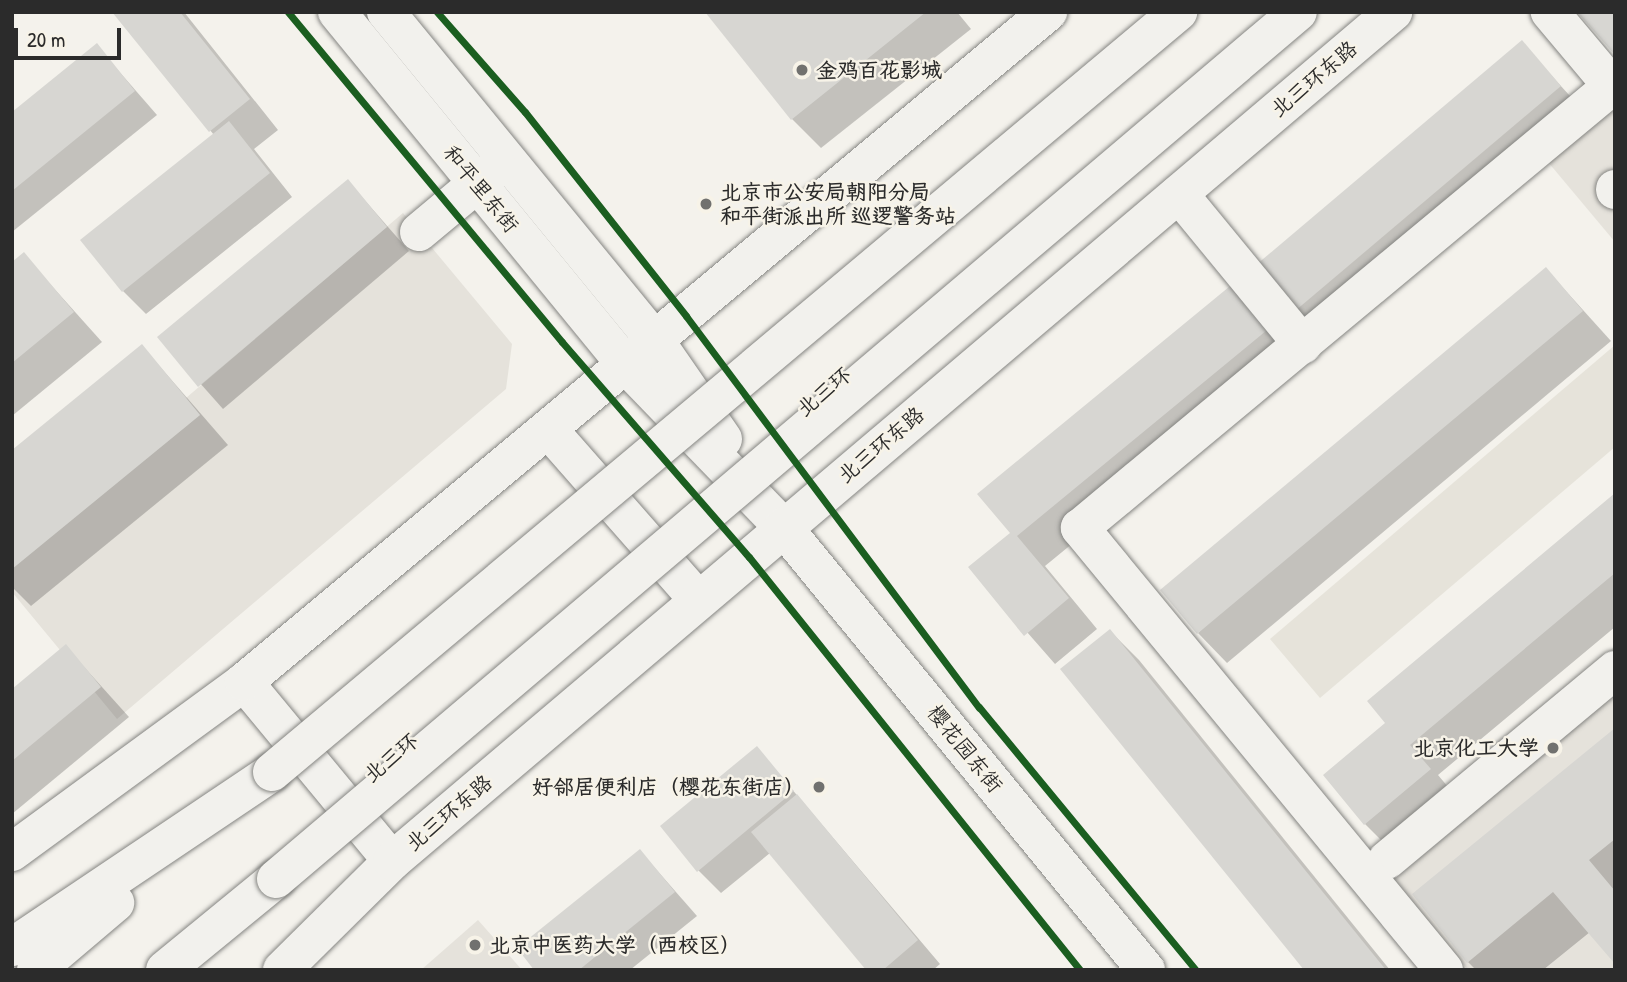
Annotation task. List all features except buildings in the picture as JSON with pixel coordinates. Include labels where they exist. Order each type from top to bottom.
[{"type":"main road","name":"和平里东街","points":[[337,12],[626,365],[783,527]]},
{"type":"main road","name":"和平里东街","points":[[386,12],[656,342],[783,527]]},
{"type":"main road","points":[[12,852],[244,682],[656,342],[1048,12]]},
{"type":"main road","points":[[36,970],[1178,12]]},
{"type":"main road","name":"北三环","points":[[165,970],[276,879],[1298,12]]},
{"type":"main road","name":"北三环东路","points":[[293,966],[392,862],[783,527],[1393,12]]},
{"type":"main road","points":[[1444,970],[1080,528],[1612,86],[1550,12]]},
{"type":"main road","points":[[419,232],[507,159]]},
{"type":"main road","points":[[1178,194],[1303,345]]},
{"type":"main road","points":[[548,429],[698,600]]},
{"type":"main road","name":"樱花园东街","points":[[783,527],[1146,970]]},
{"type":"main road","points":[[1387,860],[1615,670]]},
{"type":"main road","points":[[244,682],[392,862]]},
{"type":"main road","points":[[12,947],[272,772]]},
{"type":"main road","points":[[197,970],[276,879]]},
{"type":"shaded area","points":[[1615,106],[1615,242],[1548,162]]},
{"type":"shaded area","points":[[403,213],[512,344],[506,389],[117,719],[12,592],[12,569],[200,415],[186,398]]},
{"type":"shaded area","points":[[1615,345],[1615,447],[1320,698],[1270,639]]},
{"type":"shaded area","name":"北京化工大学","points":[[1615,646],[1615,970],[1468,970],[1369,850]]},
{"type":"shaded area","name":"北京中医药大学（西校区）","points":[[478,920],[522,970],[421,970]]},
{"type":"cycle path","points":[[288,12],[562,342],[749,557],[1080,970]]},
{"type":"cycle path","points":[[437,12],[525,112],[686,316],[979,707],[1196,970]]},
{"type":"place","name":"金鸡百花影城","points":[[802,70]]},
{"type":"place","name":"北京市公安局朝阳分局 和平街派出所 巡逻警务站","points":[[706,204]]},
{"type":"place","name":"北京化工大学","points":[[1553,748]]},
{"type":"place","name":"好邻居便利店（樱花东街店）","points":[[819,787]]},
{"type":"place","name":"北京中医药大学（西校区）","points":[[475,945]]}]
